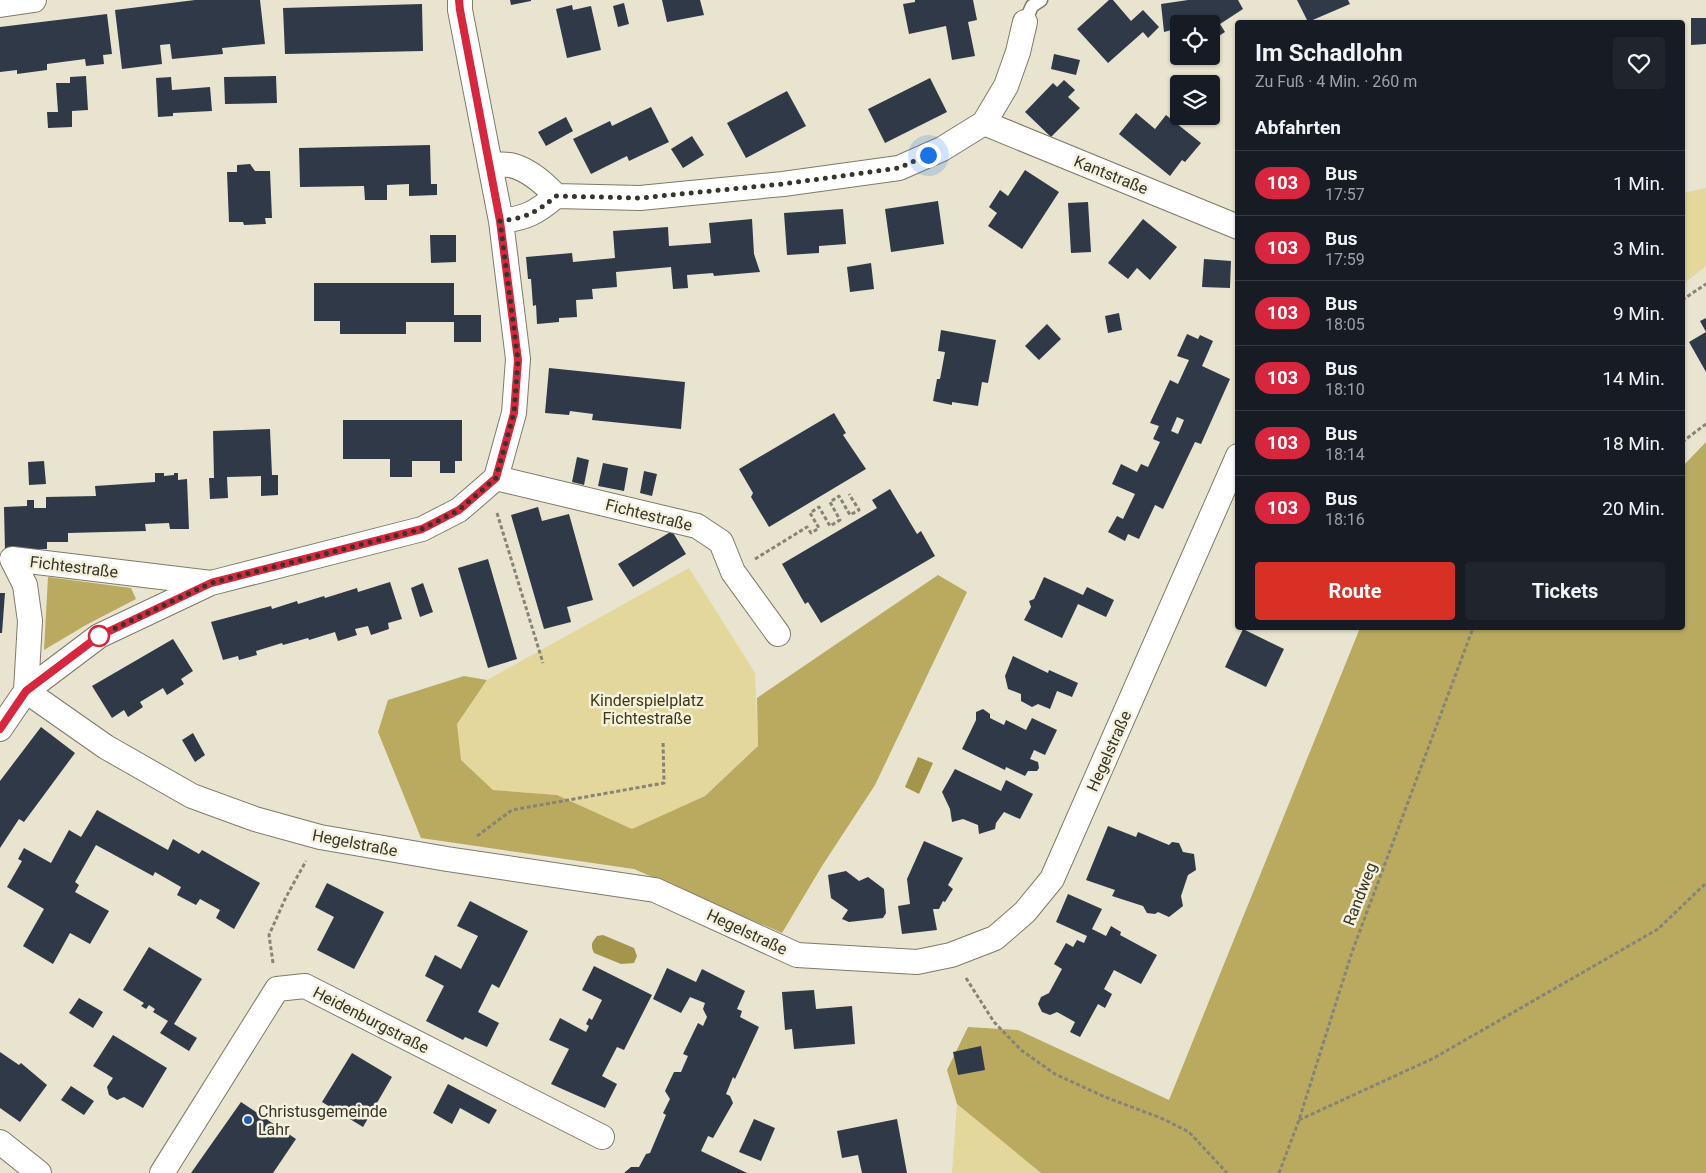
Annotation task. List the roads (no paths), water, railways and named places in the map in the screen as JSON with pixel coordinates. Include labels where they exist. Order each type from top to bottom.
[{"type":"street","points":[[0,5],[34,0]]},
{"type":"street","points":[[460,0],[460,10],[500,221],[518,360],[514,413],[492,481]]},
{"type":"street","points":[[500,221],[522,218],[543,207],[556,196],[640,198],[783,184],[899,168],[942,148],[984,123],[1006,86],[1018,52],[1025,22]]},
{"type":"street","name":"Kantstraße","points":[[984,123],[1235,226]]},
{"type":"street","points":[[490,165],[510,165],[544,184],[556,196]]},
{"type":"street","name":"Hegelstraße","points":[[26,691],[106,747],[192,796],[255,819],[320,837],[447,859],[655,890],[797,955],[917,962],[951,955],[995,938],[1025,912],[1052,879],[1235,463]]},
{"type":"street","name":"Fichtestraße","points":[[0,729],[26,691],[99,636],[211,583],[422,529],[459,510],[492,481],[697,526],[721,542],[733,572],[778,634]]},
{"type":"street","name":"Fichtestraße","points":[[6,559],[211,583]]},
{"type":"street","name":"Fichtestraße","points":[[6,559],[25,585],[30,621],[26,691]]},
{"type":"street","name":"Heidenburgstraße","points":[[162,1173],[278,989],[305,986],[602,1136]]},
{"type":"street","points":[[0,1142],[39,1173]]},
{"type":"lane","points":[[1025,22],[1032,6],[1041,0]]},
{"type":"place","name":"Christusgemeinde Lahr","points":[[248,1120]]},
{"type":"park label","name":"Kinderspielplatz Fichtestraße","points":[[647,709]]}]
